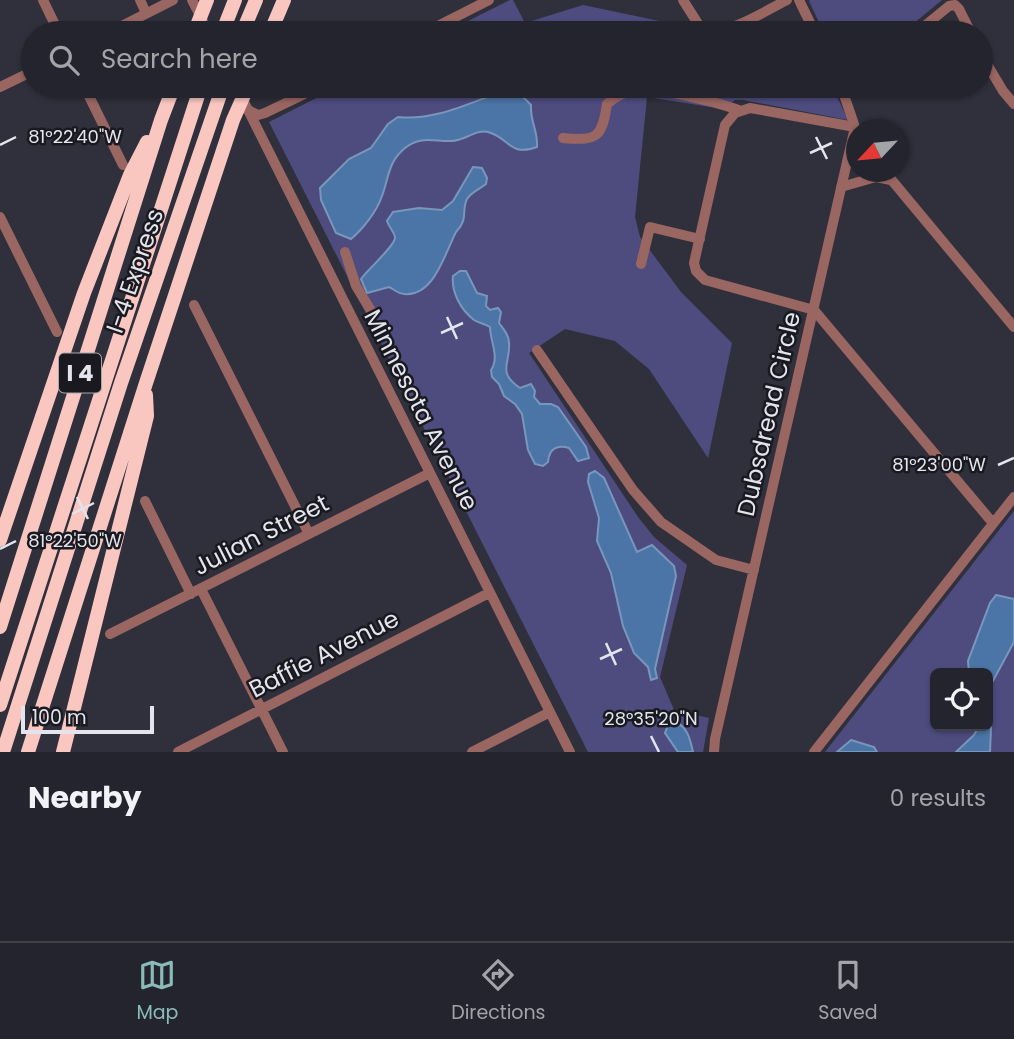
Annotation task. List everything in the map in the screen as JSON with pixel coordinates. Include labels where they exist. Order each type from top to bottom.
[{"type":"highway","points":[[199,21],[207,0]]},
{"type":"highway","points":[[227,21],[235,0]]},
{"type":"highway","points":[[247,21],[256,0]]},
{"type":"highway","points":[[275,21],[284,0]]},
{"type":"highway","name":"I 4","points":[[0,627],[169,98]]},
{"type":"highway","name":"I-4 Express","points":[[0,705],[197,98]]},
{"type":"highway","name":"I-4 Express","points":[[3,752],[121,383],[229,98]]},
{"type":"highway","points":[[28,752],[233,120],[233,98]]},
{"type":"highway","points":[[0,540],[106,233],[142,149],[161,120]]},
{"type":"highway","points":[[63,752],[147,416],[146,383]]},
{"type":"street","points":[[43,0],[53,21]]},
{"type":"street","points":[[140,0],[146,13]]},
{"type":"street","points":[[131,21],[173,0]]},
{"type":"street","points":[[192,0],[203,21]]},
{"type":"street","points":[[448,21],[489,0]]},
{"type":"street","points":[[683,0],[696,21]]},
{"type":"street","points":[[744,21],[787,0]]},
{"type":"street","points":[[799,0],[809,21]]},
{"type":"street","points":[[931,21],[949,6],[955,5],[965,21]]},
{"type":"street","points":[[993,72],[1014,104]]},
{"type":"street","points":[[0,88],[21,77]]},
{"type":"street","points":[[91,98],[123,165]]},
{"type":"street","name":"Minnesota Avenue","points":[[240,98],[570,752]]},
{"type":"street","points":[[246,108],[258,115],[296,98]]},
{"type":"street","points":[[563,138],[587,140],[595,136],[604,122],[607,104],[614,98]]},
{"type":"street","points":[[692,98],[741,111]]},
{"type":"street","points":[[848,98],[854,119]]},
{"type":"street","points":[[846,126],[750,108],[735,113],[725,125],[694,263],[696,271],[705,280],[814,310],[992,522]]},
{"type":"street","name":"Dubsdread Circle","points":[[714,752],[846,167]]},
{"type":"street","points":[[841,187],[858,182]]},
{"type":"street","points":[[893,182],[1014,327]]},
{"type":"street","points":[[0,217],[57,332]]},
{"type":"street","points":[[641,264],[650,227],[699,239]]},
{"type":"street","points":[[345,252],[356,286],[373,314]]},
{"type":"street","points":[[194,305],[309,534]]},
{"type":"street","points":[[537,350],[633,490],[661,522],[716,560],[754,570]]},
{"type":"street","name":"Julian Street","points":[[110,634],[430,473]]},
{"type":"street","points":[[814,752],[1014,497]]},
{"type":"street","points":[[145,501],[284,752]]},
{"type":"street","name":"Baffie Avenue","points":[[178,752],[489,593]]},
{"type":"street","points":[[472,752],[550,712]]},
{"type":"shaded area","points":[[513,0],[524,21],[468,21]]},
{"type":"shaded area","points":[[942,0],[917,21],[818,21],[809,1]]},
{"type":"shaded area","points":[[583,5],[659,21],[531,21]]},
{"type":"shaded area","points":[[316,98],[647,98],[635,217],[640,237],[681,292],[732,343],[708,458],[649,369],[615,341],[565,329],[529,353],[638,517],[654,537],[687,565],[660,677],[674,710],[709,718],[703,752],[588,752],[269,122]]},
{"type":"shaded area","points":[[653,98],[838,98],[848,119],[743,100],[735,100],[723,109]]},
{"type":"shaded area","points":[[1014,511],[1014,752],[825,752]]},
{"type":"water","points":[[485,98],[524,98],[531,105],[537,147],[521,150],[488,132],[457,140],[422,140],[411,144],[395,159],[380,202],[365,225],[351,239],[336,233],[321,200],[320,188],[349,159],[371,148],[388,124],[398,117],[437,114]]},
{"type":"water","points":[[473,167],[482,168],[487,178],[486,184],[467,199],[464,219],[431,281],[414,293],[402,294],[389,287],[367,293],[361,279],[394,241],[395,237],[387,221],[393,212],[419,208],[442,210],[453,201]]},
{"type":"water","points":[[460,271],[466,271],[477,293],[487,296],[486,306],[490,310],[498,308],[501,312],[499,323],[509,340],[506,367],[508,377],[520,388],[531,384],[535,391],[534,397],[540,404],[558,407],[586,447],[589,458],[578,461],[569,448],[561,447],[552,451],[548,462],[543,466],[535,464],[528,450],[522,414],[515,404],[504,396],[499,384],[492,377],[495,354],[490,327],[469,316],[455,294],[453,276]]},
{"type":"water","points":[[595,471],[604,478],[637,552],[652,545],[674,566],[676,576],[655,669],[657,678],[651,680],[648,667],[634,653],[623,626],[611,573],[597,541],[599,518],[588,482],[589,474]]},
{"type":"water","points":[[996,595],[1014,599],[1014,642],[993,681],[993,668],[969,668],[968,661],[990,603]]},
{"type":"water","points":[[676,722],[686,731],[693,752],[678,752],[665,733],[668,725]]},
{"type":"water","points":[[976,731],[991,731],[990,752],[956,752]]},
{"type":"water","points":[[851,740],[874,747],[877,752],[837,752]]}]
